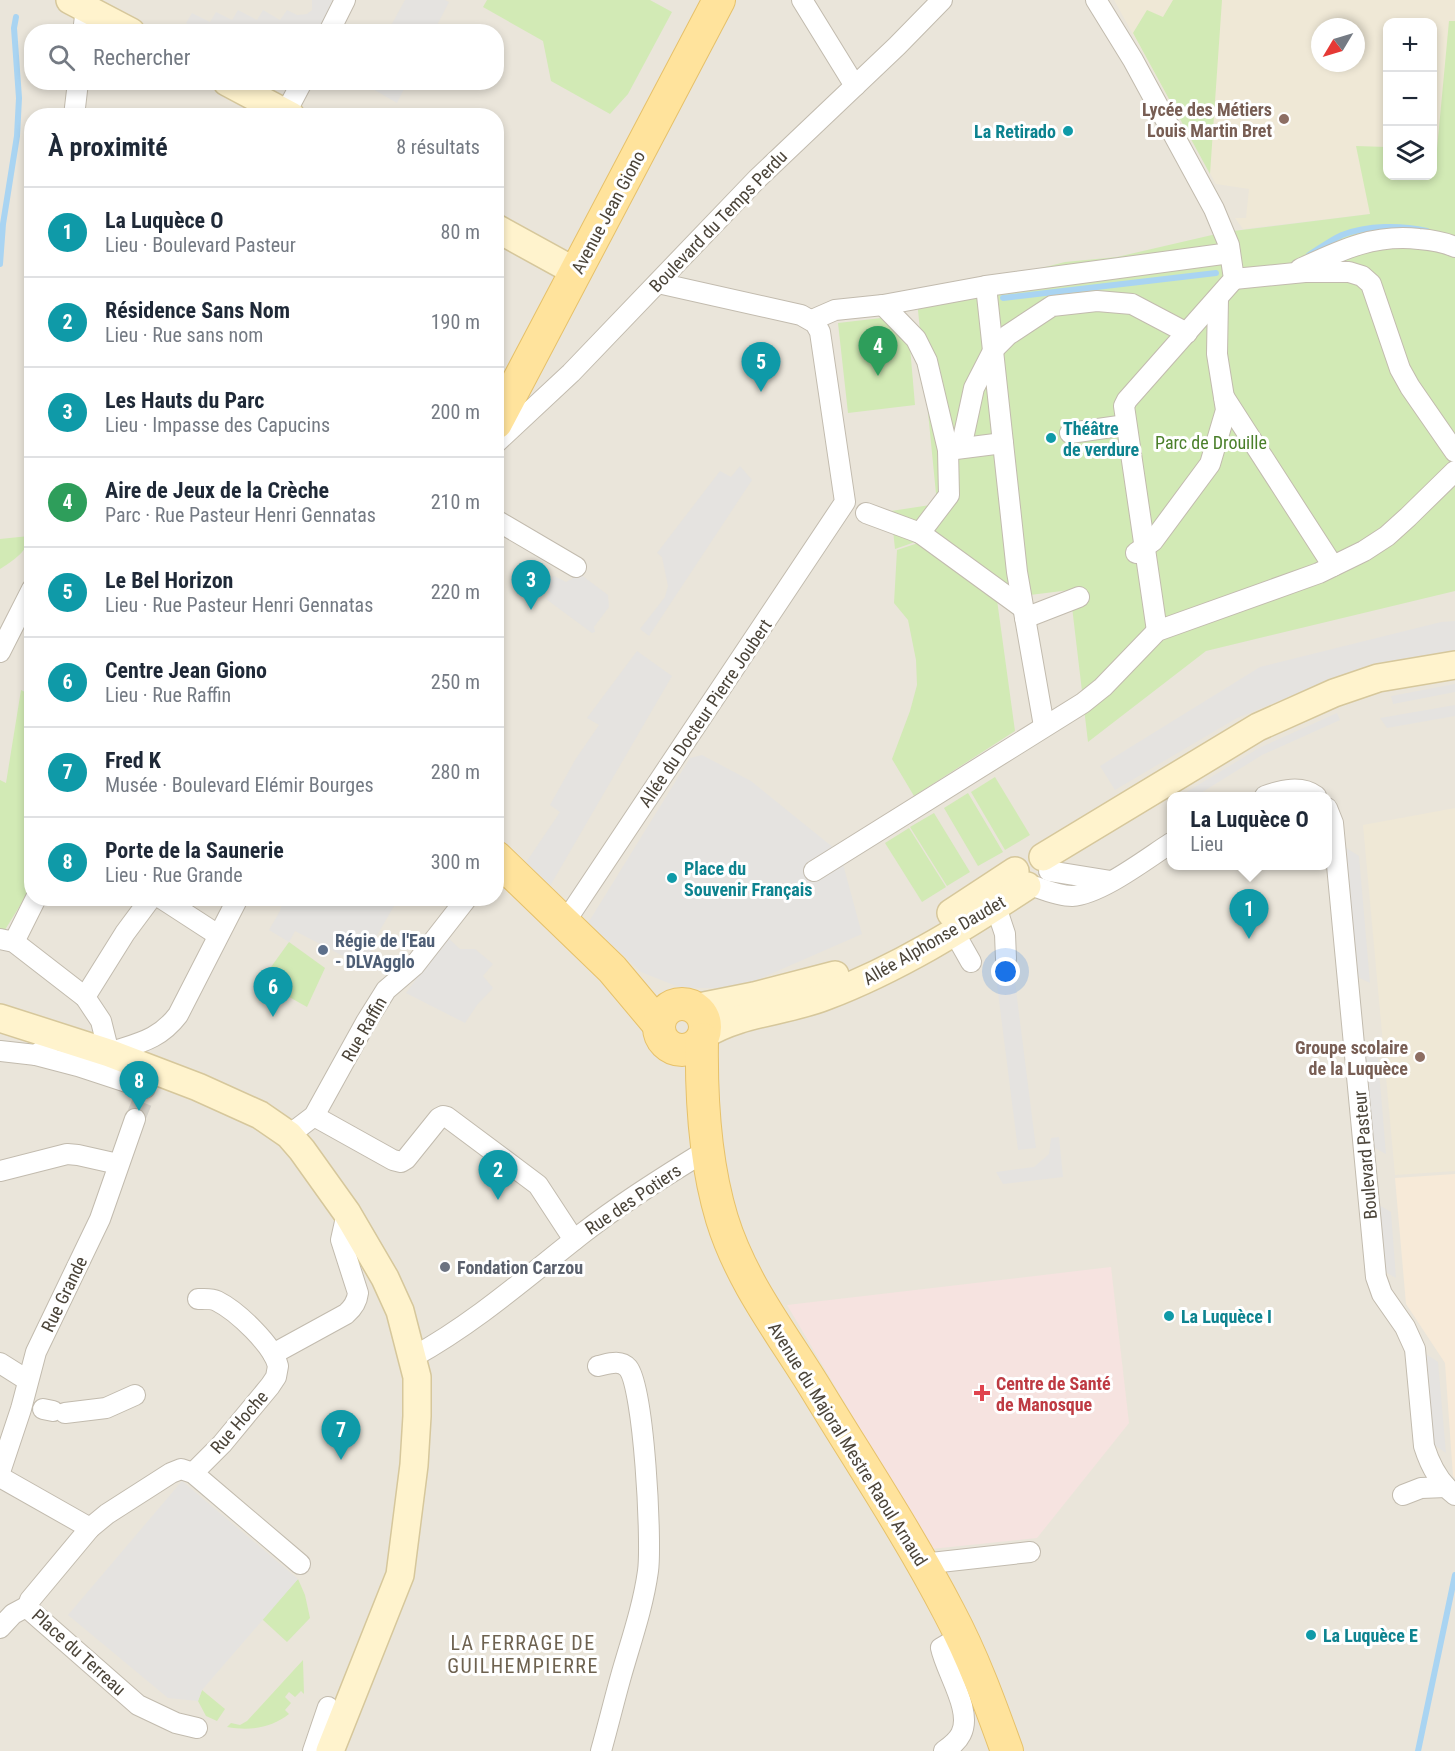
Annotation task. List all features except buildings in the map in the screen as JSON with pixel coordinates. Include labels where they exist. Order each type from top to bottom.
[{"type":"main road","name":"Avenue Jean Giono","points":[[504,409],[719,0]]},
{"type":"main road","points":[[504,865],[612,969],[645,990],[685,1027]]},
{"type":"main road","name":"Avenue du Majoral Mestre Raoul Arnaud","points":[[685,1027],[702,1084],[707,1140],[722,1219],[744,1276],[800,1362],[922,1564],[961,1636],[1007,1751]]},
{"type":"street","points":[[333,24],[345,0]]},
{"type":"street","points":[[802,0],[855,86]]},
{"type":"street","name":"Boulevard du Temps Perdu","points":[[504,436],[571,373],[757,179],[942,0]]},
{"type":"street","points":[[1096,0],[1176,137],[1225,232],[1234,279]]},
{"type":"street","points":[[80,13],[110,24]]},
{"type":"street","points":[[75,108],[77,90]]},
{"type":"street","points":[[243,90],[276,108]]},
{"type":"street","points":[[290,108],[298,90]]},
{"type":"street","points":[[504,232],[576,272]]},
{"type":"street","points":[[1291,274],[1346,247],[1378,238],[1405,237],[1431,240],[1455,247]]},
{"type":"street","points":[[658,283],[801,315],[812,320],[835,310],[883,305],[986,286],[1230,253]]},
{"type":"street","points":[[1157,631],[1138,551],[1124,411],[1127,399],[1234,279],[1349,272],[1362,276],[1371,284],[1400,369],[1455,453]]},
{"type":"street","points":[[986,286],[1017,572],[1044,726]]},
{"type":"street","points":[[1138,551],[1153,541],[1210,464],[1226,410],[1217,354],[1218,298]]},
{"type":"street","points":[[920,532],[949,495],[954,449],[974,388],[994,349],[1008,335],[1052,306],[1097,301],[1123,302],[1139,306],[1187,333]]},
{"type":"street","points":[[883,305],[916,339],[927,361],[954,449]]},
{"type":"street","name":"Allée du Docteur Pierre Joubert","points":[[565,922],[845,502],[820,332],[812,320]]},
{"type":"street","points":[[1223,396],[1333,566]]},
{"type":"street","points":[[1070,433],[1126,425]]},
{"type":"street","points":[[954,449],[1003,443]]},
{"type":"street","points":[[814,871],[1083,703],[1103,687],[1157,631],[1333,566],[1387,536],[1455,471]]},
{"type":"street","points":[[866,513],[920,532],[1024,613]]},
{"type":"street","points":[[504,525],[576,567]]},
{"type":"street","points":[[1024,613],[1079,597]]},
{"type":"street","points":[[2,643],[24,603]]},
{"type":"street","name":"Allée Alphonse Daudet","points":[[685,1027],[730,1021],[791,1008],[856,984],[888,969],[996,907],[1034,874],[1258,727],[1334,693],[1378,678],[1455,665]]},
{"type":"street","name":"Allée Alphonse Daudet","points":[[1179,792],[1269,737],[1379,693],[1455,680]]},
{"type":"street","points":[[1281,792],[1289,790],[1310,792]]},
{"type":"street","name":"Allée Alphonse Daudet","points":[[685,1027],[754,996],[838,974],[904,940],[972,900],[1034,874],[1167,799]]},
{"type":"street","name":"Boulevard Pasteur","points":[[1332,821],[1376,1278],[1382,1293],[1413,1342],[1424,1446],[1430,1464],[1451,1491]]},
{"type":"street","points":[[1034,874],[1111,881],[1167,846]]},
{"type":"street","points":[[30,906],[7,940],[85,997],[101,1021],[109,1053],[143,1094]]},
{"type":"street","points":[[85,997],[125,933],[145,906]]},
{"type":"street","points":[[173,906],[218,935]]},
{"type":"street","points":[[0,1018],[109,1053],[148,1040],[165,1031],[178,1015],[234,906]]},
{"type":"street","name":"Rue Raffin","points":[[289,1135],[314,1116],[386,990],[414,966],[461,906]]},
{"type":"street","points":[[996,907],[1005,934],[1006,959]]},
{"type":"street","points":[[954,932],[971,962]]},
{"type":"street","points":[[36,1055],[61,1038]]},
{"type":"street","points":[[0,1051],[36,1055],[78,1066],[143,1094],[198,1087],[260,1115],[289,1135],[347,1213],[385,1278],[400,1311],[417,1377],[417,1416],[400,1575],[330,1751]]},
{"type":"street","name":"Rue Grande","points":[[0,1472],[6,1436],[42,1409],[27,1380],[36,1352],[100,1219],[143,1094]]},
{"type":"street","points":[[314,1116],[393,1160],[401,1162],[406,1159],[438,1118],[443,1116],[538,1185],[574,1240]]},
{"type":"street","name":"Rue des Potiers","points":[[413,1357],[448,1336],[527,1278],[574,1240],[653,1184],[707,1140]]},
{"type":"street","points":[[0,1171],[68,1154],[118,1164]]},
{"type":"street","points":[[198,1299],[212,1300],[225,1307],[255,1332],[276,1360],[346,1314],[357,1300],[358,1293],[341,1240],[347,1213]]},
{"type":"street","name":"Rue Hoche","points":[[193,1473],[222,1444],[270,1386],[276,1377],[276,1360]]},
{"type":"street","points":[[0,1363],[27,1380]]},
{"type":"street","points":[[598,1366],[612,1363],[624,1365],[629,1369],[634,1381],[641,1413],[650,1541],[649,1569],[644,1597],[601,1751]]},
{"type":"street","points":[[42,1409],[106,1408],[135,1395]]},
{"type":"street","name":"Place du Terreau","points":[[193,1473],[184,1469],[174,1471],[107,1514],[90,1528],[30,1600],[28,1606],[138,1705],[176,1723],[196,1728]]},
{"type":"street","points":[[193,1473],[300,1564]]},
{"type":"street","points":[[0,1477],[90,1528]]},
{"type":"street","points":[[1403,1495],[1421,1488],[1451,1491]]},
{"type":"street","points":[[922,1564],[1030,1552]]},
{"type":"street","points":[[0,1628],[13,1614],[28,1606]]},
{"type":"street","points":[[944,1751],[956,1741],[964,1726],[962,1704],[941,1648],[961,1636]]},
{"type":"street","points":[[314,1751],[328,1707]]},
{"type":"shaded area","points":[[0,0],[1455,0],[1455,1751],[0,1751]]},
{"type":"shaded area","points":[[312,0],[342,0],[329,24],[186,23],[192,13],[210,22],[216,12],[232,20],[238,10],[257,20],[263,10],[280,20],[287,10],[297,15],[307,14],[312,10]]},
{"type":"shaded area","points":[[405,0],[445,0],[449,2],[438,24],[392,24]]},
{"type":"shaded area","name":"Lycée des Métiers Louis Martin Bret","points":[[1114,0],[1455,0],[1455,200],[1370,214],[1243,229],[1235,218],[1246,218],[1249,189],[1216,184]]},
{"type":"shaded area","points":[[375,90],[404,90],[397,103]]},
{"type":"shaded area","points":[[740,466],[752,480],[649,636],[640,629],[665,597],[668,586],[662,557],[657,553],[720,471],[731,477]]},
{"type":"shaded area","points":[[580,574],[608,595],[609,607],[594,627],[595,632],[592,633],[546,599],[548,595],[546,583],[554,576],[566,582]]},
{"type":"shaded area","points":[[1455,621],[1455,661],[1341,689],[1335,678],[1237,718],[1115,790],[1100,766],[1260,667],[1441,622]]},
{"type":"shaded area","points":[[637,651],[672,676],[550,886],[525,864],[560,812],[550,805],[575,760],[599,725],[587,718]]},
{"type":"shaded area","points":[[1455,684],[1455,692],[1393,704],[1391,696]]},
{"type":"shaded area","points":[[1455,705],[1455,716],[1387,728],[1380,718]]},
{"type":"shaded area","points":[[1337,713],[1340,720],[1262,755],[1202,792],[1187,792],[1259,748]]},
{"type":"shaded area","points":[[702,755],[751,781],[840,853],[862,934],[748,984],[731,988],[681,988],[641,972],[588,923],[690,758]]},
{"type":"shaded area","name":"Groupe scolaire de la Luquèce","points":[[1455,808],[1455,1171],[1395,1175],[1363,825]]},
{"type":"shaded area","points":[[1343,846],[1359,856],[1370,983],[1356,976]]},
{"type":"shaded area","points":[[281,906],[394,906],[372,944],[371,954],[364,967],[295,931],[289,942],[269,930]]},
{"type":"shaded area","points":[[447,937],[460,949],[475,949],[493,964],[483,976],[493,988],[477,1005],[465,1023],[406,993]]},
{"type":"shaded area","points":[[1014,974],[1036,1148],[1018,1150],[996,977]]},
{"type":"shaded area","points":[[1363,1051],[1378,1058],[1386,1154],[1371,1146]]},
{"type":"shaded area","points":[[1059,1137],[1063,1177],[1003,1184],[996,1172],[1034,1167],[1049,1154],[1051,1138]]},
{"type":"shaded area","points":[[1455,1174],[1455,1478],[1453,1476],[1445,1363],[1406,1304],[1395,1178]]},
{"type":"shaded area","points":[[1377,1204],[1391,1212],[1396,1278],[1382,1270]]},
{"type":"shaded area","name":"Centre de Santé de Manosque","points":[[1111,1267],[1129,1423],[1037,1538],[931,1549],[787,1305]]},
{"type":"shaded area","points":[[1421,1351],[1438,1362],[1446,1453],[1430,1442]]},
{"type":"shaded area","points":[[182,1481],[298,1579],[202,1690],[198,1701],[168,1698],[68,1615]]},
{"type":"green space","points":[[487,0],[650,0],[672,12],[628,94],[610,114],[551,81],[543,41],[483,7]]},
{"type":"green space","points":[[1173,0],[1222,0],[1210,174],[1133,33],[1147,10],[1163,17]]},
{"type":"green space","name":"Parc de Drouille","points":[[1449,21],[1455,21],[1455,591],[1206,651],[1088,742],[1070,590],[998,599],[918,541],[895,549],[891,511],[937,504],[917,300],[1065,262],[1117,257],[1225,232],[1370,214],[1356,146],[1383,147],[1383,180],[1437,180],[1437,149]]},
{"type":"green space","points":[[890,317],[910,347],[915,405],[848,413],[838,323]]},
{"type":"green space","points":[[24,537],[23,551],[0,569],[0,539]]},
{"type":"green space","points":[[918,543],[997,600],[1015,731],[914,796],[892,759],[917,685],[916,660],[908,620],[894,603],[897,550]]},
{"type":"green space","points":[[21,690],[24,692],[24,899],[3,933],[0,932],[0,780],[6,783]]},
{"type":"green space","points":[[995,777],[1030,835],[1005,850],[971,792]]},
{"type":"green space","points":[[968,793],[1003,852],[978,866],[944,808]]},
{"type":"green space","points":[[934,813],[970,872],[947,886],[910,827]]},
{"type":"green space","points":[[909,828],[946,887],[922,902],[885,843]]},
{"type":"green space","points":[[289,942],[325,968],[307,1007],[261,981]]},
{"type":"green space","points":[[298,1579],[305,1595],[310,1618],[287,1642],[262,1619]]},
{"type":"green space","points":[[303,1660],[304,1694],[301,1691],[295,1697],[289,1692],[285,1697],[291,1703],[285,1710],[289,1714],[260,1727],[244,1729],[227,1727],[231,1723],[240,1725],[247,1721]]},
{"type":"green space","points":[[202,1690],[225,1709],[217,1721],[206,1716],[198,1701]]},
{"type":"waterway","points":[[0,264],[3,224],[17,136],[19,98],[14,28],[16,17]]},
{"type":"waterway","points":[[1309,255],[1342,235],[1363,229],[1396,227],[1427,231]]},
{"type":"waterway","points":[[1003,298],[1216,273]]},
{"type":"waterway","points":[[1418,1751],[1455,1575]]},
{"type":"tunnel","points":[[135,1119],[142,1102]]},
{"type":"place","name":"Lycée des Métiers Louis Martin Bret","points":[[1284,119]]},
{"type":"place","name":"La Retirado","points":[[1068,131]]},
{"type":"place","name":"Aire de Jeux de la Crèche","points":[[878,376]]},
{"type":"place","name":"Le Bel Horizon","points":[[761,392]]},
{"type":"place","name":"Théâtre de verdure","points":[[1051,438]]},
{"type":"place","name":"Les Hauts du Parc","points":[[531,610]]},
{"type":"place","name":"Place du Souvenir Français","points":[[672,878]]},
{"type":"place","name":"La Luquèce O","points":[[1249,939]]},
{"type":"place","name":"Régie de l'Eau - DLVAgglo","points":[[323,950]]},
{"type":"place","name":"Centre Jean Giono","points":[[273,1017]]},
{"type":"place","name":"Groupe scolaire de la Luquèce","points":[[1420,1057]]},
{"type":"place","name":"Porte de la Saunerie","points":[[139,1111]]},
{"type":"place","name":"Résidence Sans Nom","points":[[498,1200]]},
{"type":"place","name":"Fondation Carzou","points":[[445,1267]]},
{"type":"place","name":"La Luquèce I","points":[[1169,1316]]},
{"type":"place","name":"Centre de Santé de Manosque","points":[[982,1393]]},
{"type":"place","name":"Fred K","points":[[341,1460]]},
{"type":"place","name":"La Luquèce E","points":[[1311,1635]]},
{"type":"district","name":"LA FERRAGE DE GUILHEMPIERRE","points":[[523,1654]]}]
